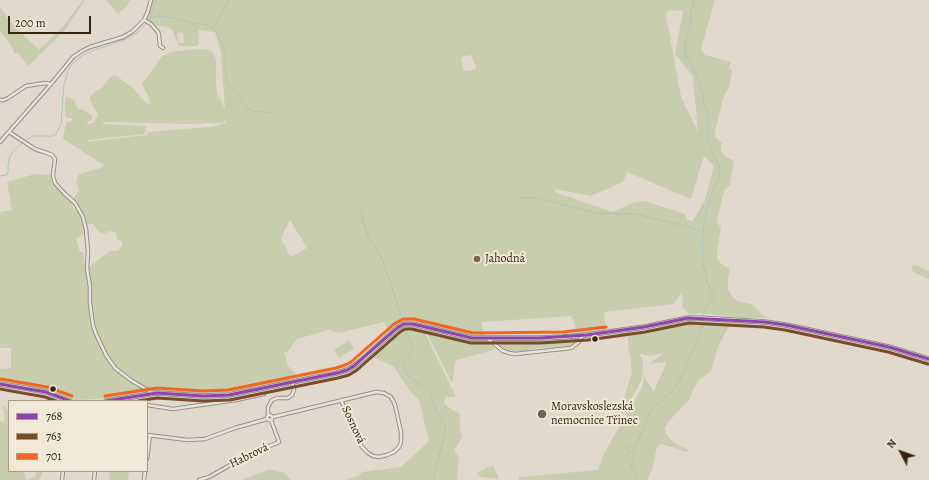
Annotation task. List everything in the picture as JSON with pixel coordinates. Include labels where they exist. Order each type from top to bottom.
[{"type":"street","points":[[0,142],[73,57],[90,46],[123,37],[133,31],[144,20],[151,0]]},
{"type":"street","points":[[144,20],[151,24],[158,32],[160,46],[163,48]]},
{"type":"street","points":[[0,100],[8,98],[26,86],[45,83],[51,84]]},
{"type":"street","points":[[9,132],[34,150],[52,155],[55,159],[53,176],[55,183],[64,194],[75,203],[83,217],[86,229],[90,304],[96,334],[106,355],[115,368],[132,382],[153,393]]},
{"type":"street","points":[[112,400],[153,393],[203,396],[229,395],[336,373],[347,370],[364,358],[397,328],[404,324],[412,324],[472,338],[563,337],[582,336],[699,318],[780,324],[889,347],[929,359]]},
{"type":"street","points":[[487,338],[504,351],[515,354],[571,348],[579,342],[582,336]]},
{"type":"street","points":[[267,418],[268,407],[272,400],[277,398],[288,398],[292,395],[294,390],[292,382]]},
{"type":"street","points":[[0,384],[46,392],[65,400]]},
{"type":"street","name":"Sosnová","points":[[272,419],[341,400],[376,392],[384,393],[391,397],[395,405],[402,432],[399,447],[394,452],[379,457],[368,453],[362,447],[341,400]]},
{"type":"street","points":[[148,405],[173,409],[236,400],[264,394]]},
{"type":"street","points":[[268,415],[271,416],[272,419]]},
{"type":"street","points":[[148,447],[149,435],[188,440],[205,439],[267,418],[270,420],[272,419]]},
{"type":"street","name":"Habrová","points":[[199,480],[209,478],[248,455],[279,442],[272,419]]},
{"type":"green space","points":[[83,0],[85,0],[67,28],[28,66],[18,53],[14,54],[10,44],[0,31],[0,6],[15,27],[38,49],[40,49],[62,28]]},
{"type":"green space","points":[[106,0],[130,0],[127,6],[118,14]]},
{"type":"green space","points":[[153,0],[715,0],[701,49],[705,55],[731,62],[729,68],[732,72],[730,84],[723,99],[715,131],[716,138],[722,142],[721,152],[734,161],[730,185],[724,191],[717,222],[721,228],[717,258],[720,263],[730,269],[728,290],[734,299],[740,302],[752,304],[767,318],[743,318],[699,313],[689,314],[683,308],[682,292],[674,304],[604,312],[606,330],[576,334],[575,323],[571,316],[482,322],[483,336],[469,335],[413,321],[403,321],[396,324],[389,331],[384,322],[339,333],[329,330],[297,339],[288,351],[284,353],[288,366],[297,375],[297,378],[242,391],[76,400],[46,391],[0,381],[0,369],[11,368],[11,348],[0,348],[0,212],[12,210],[7,182],[35,174],[51,175],[57,186],[74,203],[74,208],[80,213],[85,233],[76,239],[80,252],[83,252],[88,278],[90,278],[89,267],[110,251],[118,251],[122,246],[122,242],[116,237],[116,232],[107,231],[107,234],[99,232],[92,223],[86,225],[82,212],[76,202],[72,199],[79,191],[76,181],[79,174],[101,168],[104,165],[63,139],[66,122],[72,121],[72,118],[67,118],[65,115],[66,96],[75,102],[78,109],[90,113],[92,120],[86,122],[89,124],[93,123],[98,115],[90,100],[90,97],[96,91],[101,89],[110,77],[114,75],[133,88],[143,100],[149,104],[149,98],[142,84],[162,56],[170,52],[199,49],[210,50],[214,54],[216,60],[217,93],[225,109],[221,53],[215,32],[198,30],[199,43],[197,46],[179,46],[172,30],[167,27],[147,24],[145,19],[148,15]],"holes":[[[669,10],[683,11],[675,54],[693,77],[698,132],[681,97],[666,15]],[[183,32],[184,43],[179,43],[177,33]],[[471,55],[476,67],[475,70],[464,71],[461,59],[463,56]],[[226,120],[226,123],[211,127],[148,132],[146,135],[85,142],[89,140],[144,134],[146,131],[145,126],[103,124],[103,122],[187,124],[224,122]],[[704,156],[714,166],[705,200],[693,221],[687,220],[685,214],[645,201],[632,203],[613,212],[557,193],[554,189],[591,196],[623,182],[627,172],[691,199]],[[290,220],[307,248],[290,257],[281,238]]]},
{"type":"green space","points":[[914,264],[929,271],[929,279],[913,272],[911,268]]},
{"type":"green space","points":[[699,320],[756,323],[735,325],[728,328],[719,344],[711,371],[699,380],[689,400],[668,422],[665,429],[668,437],[673,442],[687,449],[687,452],[662,444],[657,446],[652,470],[647,480],[519,480],[519,477],[598,470],[604,453],[628,412],[626,414],[622,413],[621,409],[632,372],[628,349],[628,334],[616,335],[618,333],[632,331],[633,333],[660,328],[660,326]],"holes":[[[664,353],[649,364],[667,362],[654,391],[644,376],[642,388],[628,411],[627,403],[633,396],[642,379],[643,363],[640,354],[650,356]]]},
{"type":"green space","points":[[408,327],[417,327],[425,333],[456,397],[447,397],[446,395],[444,402],[446,406],[460,414],[460,430],[462,436],[454,450],[459,458],[457,480],[345,480],[358,476],[362,472],[401,467],[429,441],[419,400],[410,391],[393,366],[372,357],[398,330]]},
{"type":"green space","points":[[428,330],[468,340],[488,341],[495,350],[456,360],[452,383],[427,333]]},
{"type":"green space","points":[[514,339],[577,339],[578,341],[571,347],[552,349],[552,347],[530,349],[530,351],[511,352],[505,350],[494,341]]},
{"type":"green space","points":[[349,340],[354,349],[339,358],[334,350]]},
{"type":"green space","points":[[3,405],[8,410],[8,472],[24,472],[26,480],[0,480],[0,422],[5,421]]},
{"type":"green space","points":[[493,465],[499,479],[482,477],[478,475],[477,473]]},
{"type":"green space","points":[[269,469],[285,473],[291,480],[242,480]]},
{"type":"green space","points":[[36,472],[43,472],[39,480],[26,480],[35,477]]},
{"type":"green space","points":[[110,472],[129,472],[128,480],[109,480]]},
{"type":"waterway","points":[[149,20],[156,0]]},
{"type":"waterway","points":[[150,18],[159,16],[175,18],[192,23],[208,25],[213,29],[229,0]]},
{"type":"waterway","points":[[694,0],[691,12],[690,28],[685,44],[685,54],[697,77],[703,95],[708,113],[708,139],[720,168],[719,178],[706,212],[702,239],[703,265],[706,274],[706,281],[715,296],[708,304],[703,316]]},
{"type":"waterway","points":[[26,140],[33,136],[53,136],[56,134],[61,124],[64,84],[68,71],[73,63],[92,51],[124,40],[138,32],[146,24]]},
{"type":"waterway","points":[[213,29],[217,33],[225,53],[226,80],[230,86],[248,109],[273,113]]},
{"type":"waterway","points":[[0,176],[7,175],[10,155],[22,143]]},
{"type":"waterway","points":[[519,198],[538,198],[590,212]]},
{"type":"waterway","points":[[361,210],[364,225],[369,238],[381,256],[403,323]]},
{"type":"waterway","points":[[593,213],[636,214],[685,226]]},
{"type":"waterway","points":[[688,227],[702,232]]},
{"type":"waterway","points":[[633,480],[636,477],[636,473],[631,466],[634,453],[628,451],[628,447],[636,445],[651,410],[672,391],[679,382],[700,334],[703,320]]},
{"type":"waterway","points":[[404,327],[412,343],[413,349],[404,364],[405,372],[410,378],[424,387],[431,394],[436,411],[445,426],[445,434],[434,480]]},
{"type":"transit line","name":"768","points":[[112,400],[157,393],[203,396],[229,395],[337,373],[354,366],[397,328],[404,324],[413,324],[472,338],[540,338],[587,335],[644,327],[688,318],[765,322],[786,325],[889,347],[929,359]]},
{"type":"transit line","name":"701","points":[[105,396],[157,388],[203,391],[228,390],[336,368],[351,362],[394,324],[403,319],[414,319],[473,333],[563,332],[606,327]]},
{"type":"transit line","name":"763","points":[[144,400],[157,398],[203,401],[230,400],[338,378],[349,375],[357,370],[405,329],[412,329],[471,343],[540,343],[588,340],[645,332],[689,323],[764,327],[785,330],[888,352],[928,364]]},
{"type":"transit line","name":"701","points":[[1,379],[47,387],[72,396]]},
{"type":"transit line","name":"768","points":[[0,384],[46,392],[67,400]]},
{"type":"transit line","name":"763","points":[[0,389],[45,397],[53,400]]},
{"type":"place","name":"Jahodná","points":[[477,259]]},
{"type":"place","name":"Moravskoslezská nemocnice Třinec","points":[[542,414]]}]
